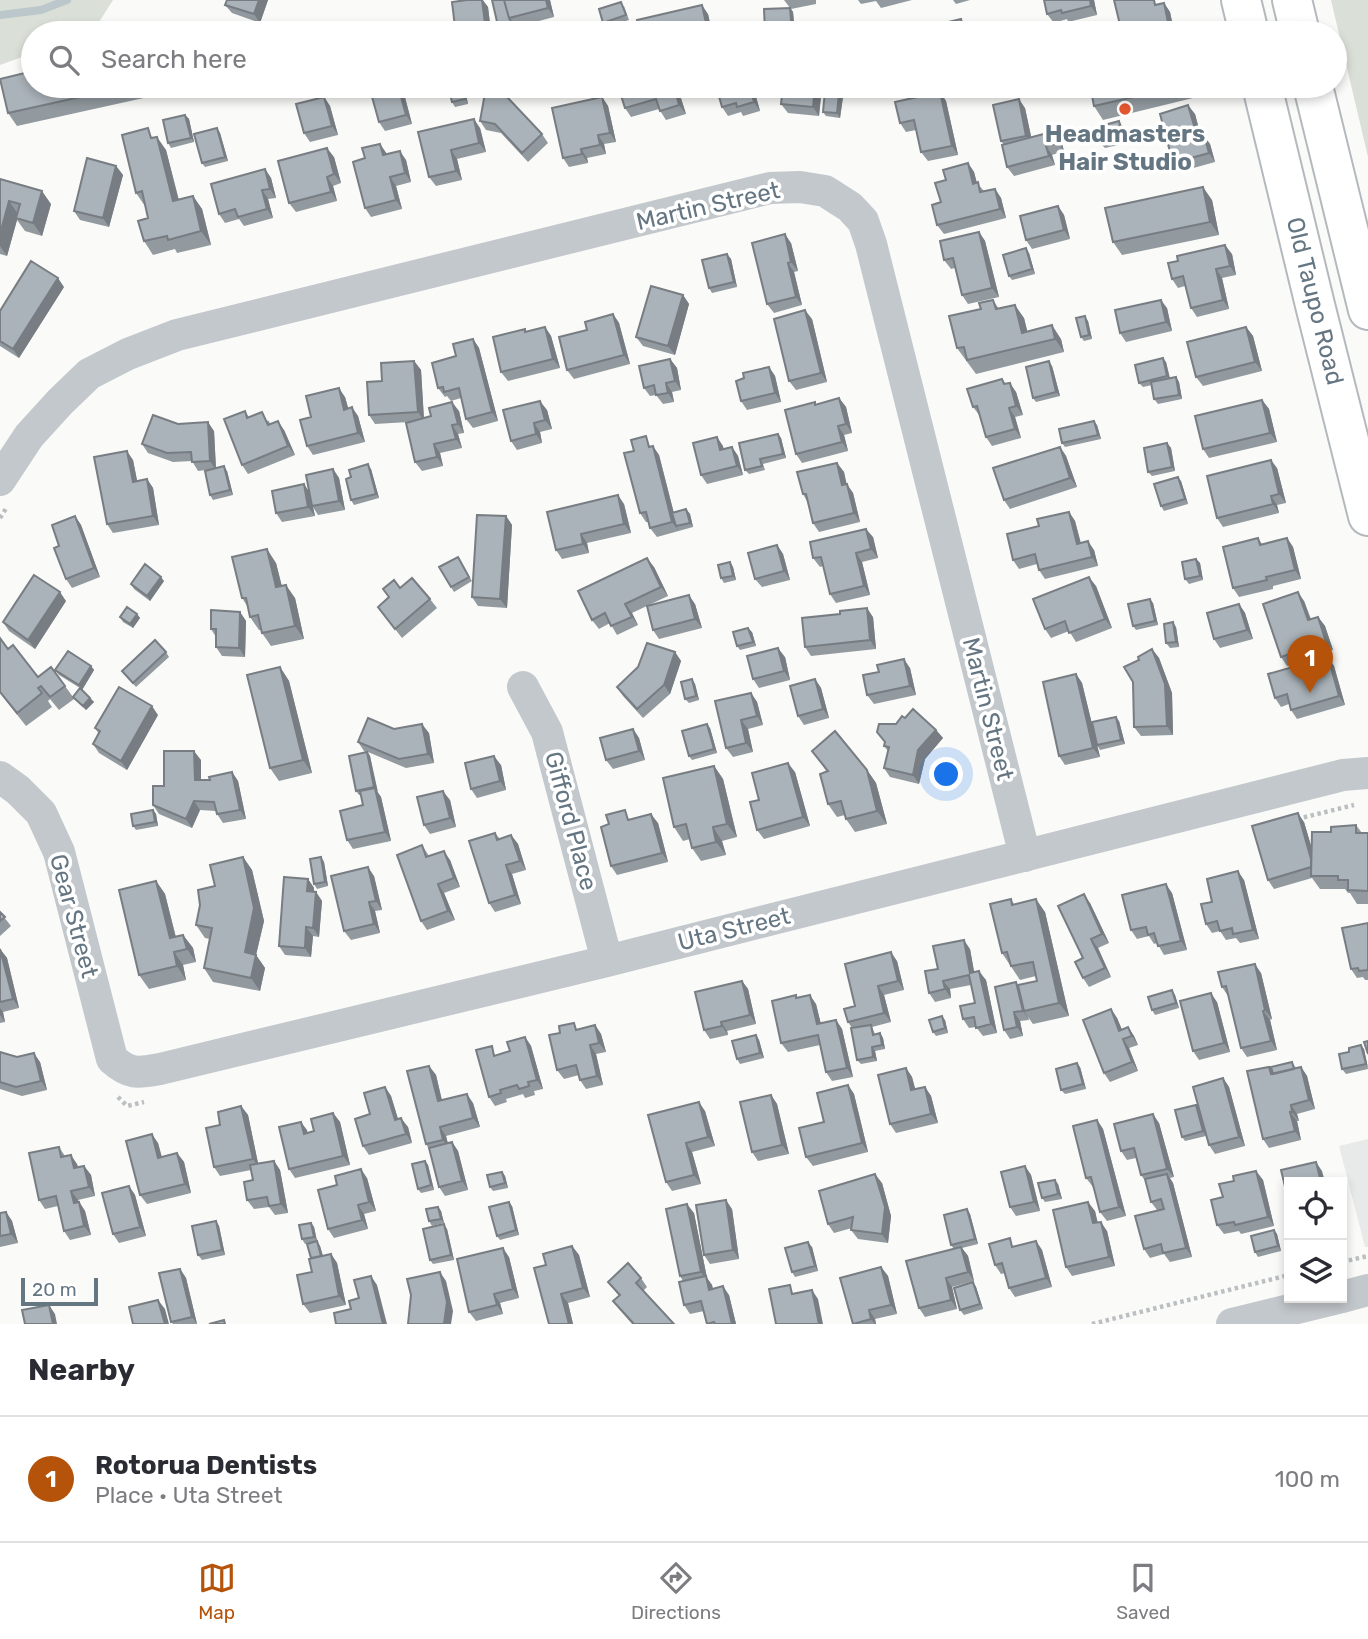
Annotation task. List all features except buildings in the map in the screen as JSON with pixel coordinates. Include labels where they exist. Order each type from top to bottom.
[{"type":"highway","points":[[1241,0],[1247,21]]},
{"type":"highway","name":"Old Taupo Road","points":[[1265,98],[1368,516]]},
{"type":"highway","points":[[1278,148],[1298,139],[1301,121],[1296,98]]},
{"type":"highway","name":"Old Taupo Road","points":[[1316,98],[1368,310]]},
{"type":"highway","points":[[1315,306],[1326,298],[1331,278],[1314,194],[1316,187],[1336,175]]},
{"type":"street","name":"Martin Street","points":[[4,493],[29,436],[89,374],[128,354],[177,335],[770,188],[800,187],[825,191],[850,207],[863,220],[1026,856]]},
{"type":"street","name":"Gifford Place","points":[[523,687],[547,732],[607,961]]},
{"type":"street","name":"Uta Street","points":[[123,1069],[141,1072],[160,1069],[607,961],[1360,770]]},
{"type":"street","name":"Gear Street","points":[[0,776],[41,814],[59,852],[107,1044],[112,1059],[123,1069]]},
{"type":"street","points":[[1347,1295],[1368,1290]]},
{"type":"street","points":[[1232,1324],[1316,1303]]},
{"type":"path","points":[[0,518],[4,493]]},
{"type":"path","points":[[1347,1261],[1368,1256]]},
{"type":"path","points":[[1092,1324],[1284,1276]]},
{"type":"shaded area","points":[[0,0],[113,0],[100,21],[21,21],[21,57],[0,65]]},
{"type":"shaded area","points":[[1331,0],[1368,0],[1368,157],[1347,68],[1347,21],[1336,21]]},
{"type":"shaded area","points":[[1368,1139],[1368,1247],[1365,1247],[1339,1146]]},
{"type":"waterway","points":[[0,15],[41,10],[67,0]]},
{"type":"place","name":"Headmasters Hair Studio","points":[[1125,109]]},
{"type":"place","name":"Rotorua Dentists","points":[[1310,693]]}]
